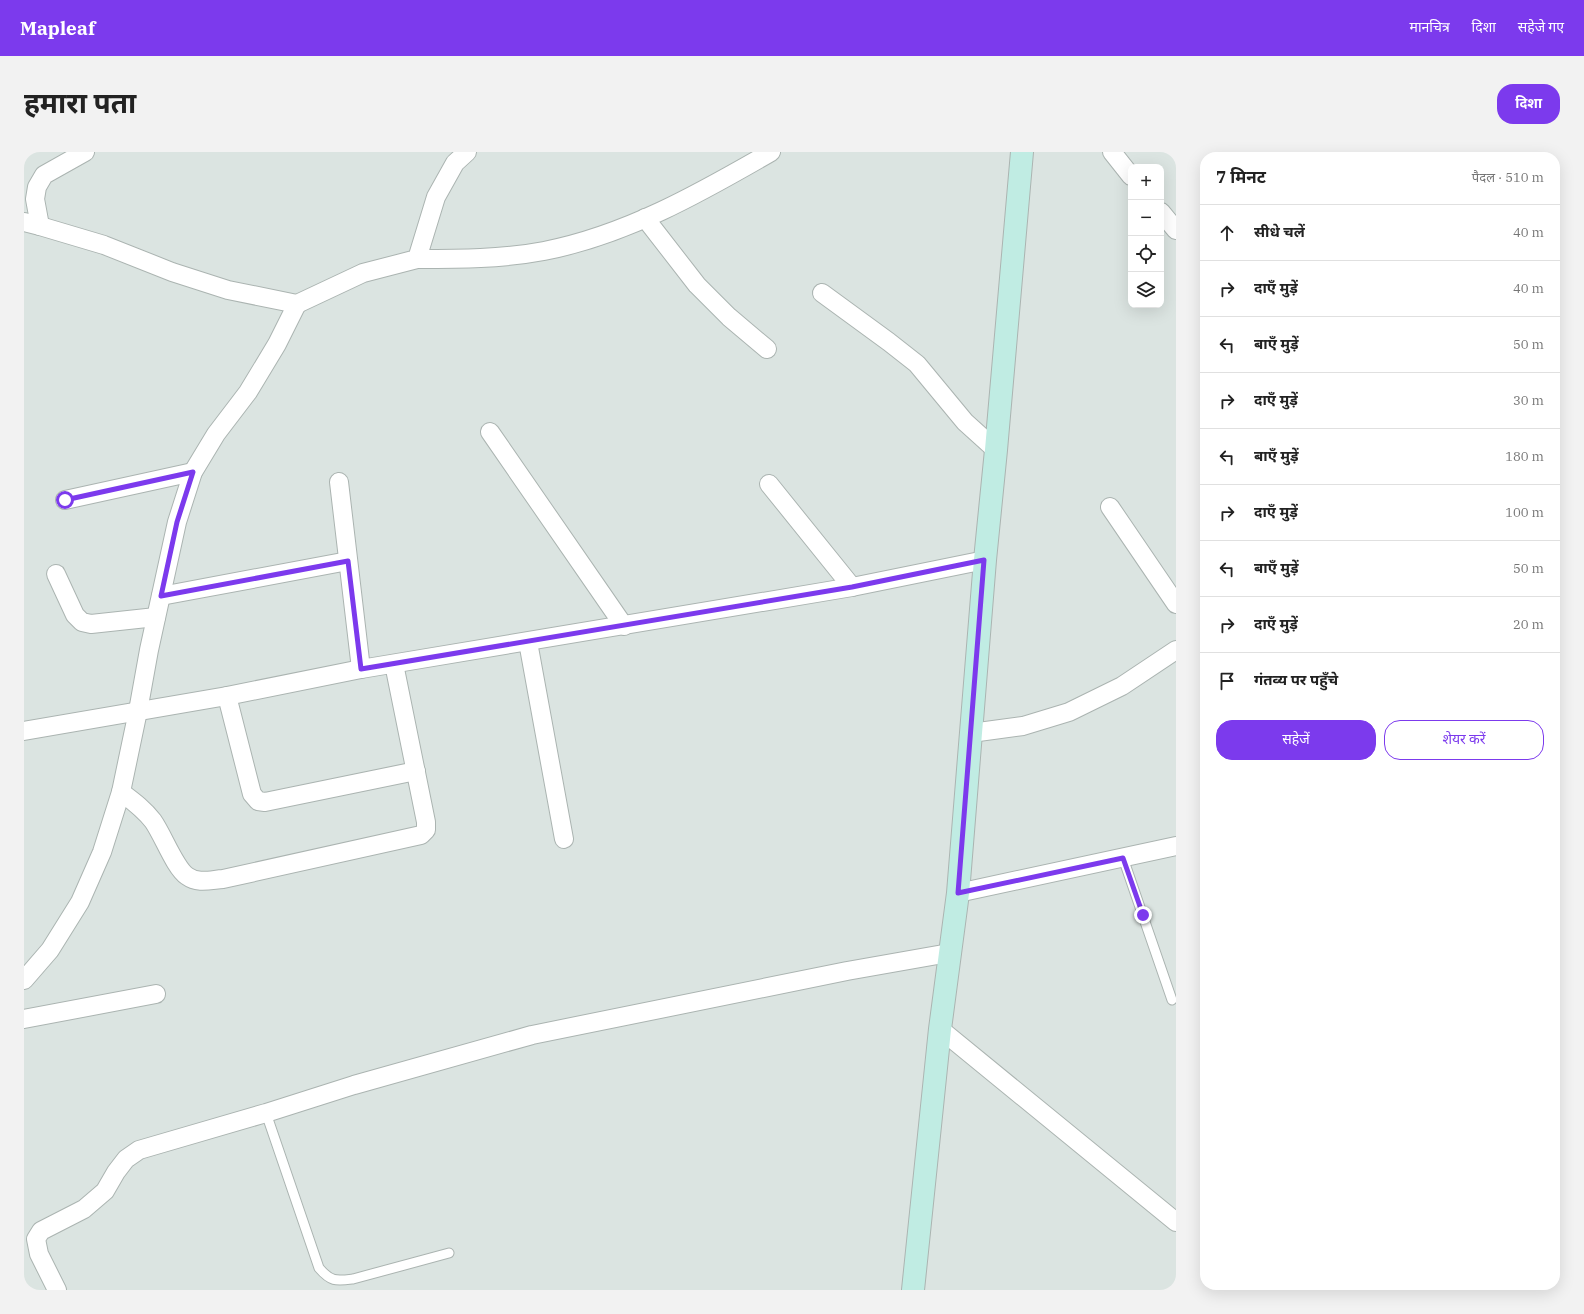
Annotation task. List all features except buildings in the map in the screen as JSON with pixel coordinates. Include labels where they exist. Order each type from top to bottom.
[{"type":"main road","points":[[913,1290],[940,1029],[958,893],[984,560],[996,450],[1022,152]]},
{"type":"street","points":[[85,152],[44,175],[37,186],[32,224],[104,245],[172,272],[228,290],[297,304],[363,273],[417,259],[478,258],[544,251],[611,233],[706,190],[771,152]]},
{"type":"street","points":[[1112,152],[1128,172]]},
{"type":"street","points":[[417,259],[436,197],[456,156]]},
{"type":"street","points":[[1164,216],[1176,230]]},
{"type":"street","points":[[645,218],[697,285],[729,317],[767,349]]},
{"type":"street","points":[[822,293],[917,364],[965,422],[996,450]]},
{"type":"street","points":[[24,980],[50,950],[80,902],[102,852],[121,792],[149,650],[177,522],[193,472],[216,434],[252,386],[277,344],[297,304]]},
{"type":"street","points":[[490,432],[624,626]]},
{"type":"street","points":[[65,500],[193,472]]},
{"type":"street","points":[[339,482],[361,669]]},
{"type":"street","points":[[768,484],[852,587]]},
{"type":"street","points":[[1110,507],[1176,604]]},
{"type":"street","points":[[25,729],[227,696],[361,669],[852,587],[984,560]]},
{"type":"street","points":[[161,596],[348,561]]},
{"type":"street","points":[[56,574],[74,615],[82,622],[92,624],[156,617]]},
{"type":"street","points":[[528,642],[564,839]]},
{"type":"street","points":[[971,733],[1024,726],[1070,712],[1122,686],[1176,650]]},
{"type":"street","points":[[121,792],[141,807],[153,821],[176,863],[186,876],[200,882],[223,879],[421,835],[426,830],[426,822],[394,664]]},
{"type":"street","points":[[227,696],[252,794],[258,801],[265,802],[416,771]]},
{"type":"street","points":[[958,893],[1176,846]]},
{"type":"street","points":[[56,1290],[39,1254],[36,1238],[41,1231],[84,1209],[106,1191],[116,1172],[126,1159],[139,1150],[266,1113],[354,1085],[532,1035],[839,973],[949,953]]},
{"type":"street","points":[[24,1019],[156,994]]},
{"type":"street","points":[[940,1029],[1176,1222]]},
{"type":"lane","points":[[1123,858],[1172,1000]]},
{"type":"lane","points":[[266,1113],[319,1268],[326,1277],[338,1280],[353,1279],[449,1253]]},
{"type":"route","points":[[65,500],[193,472],[177,522],[161,596],[348,561],[361,669],[513,645],[852,587],[984,560],[958,893],[1123,858],[1143,915]]}]
